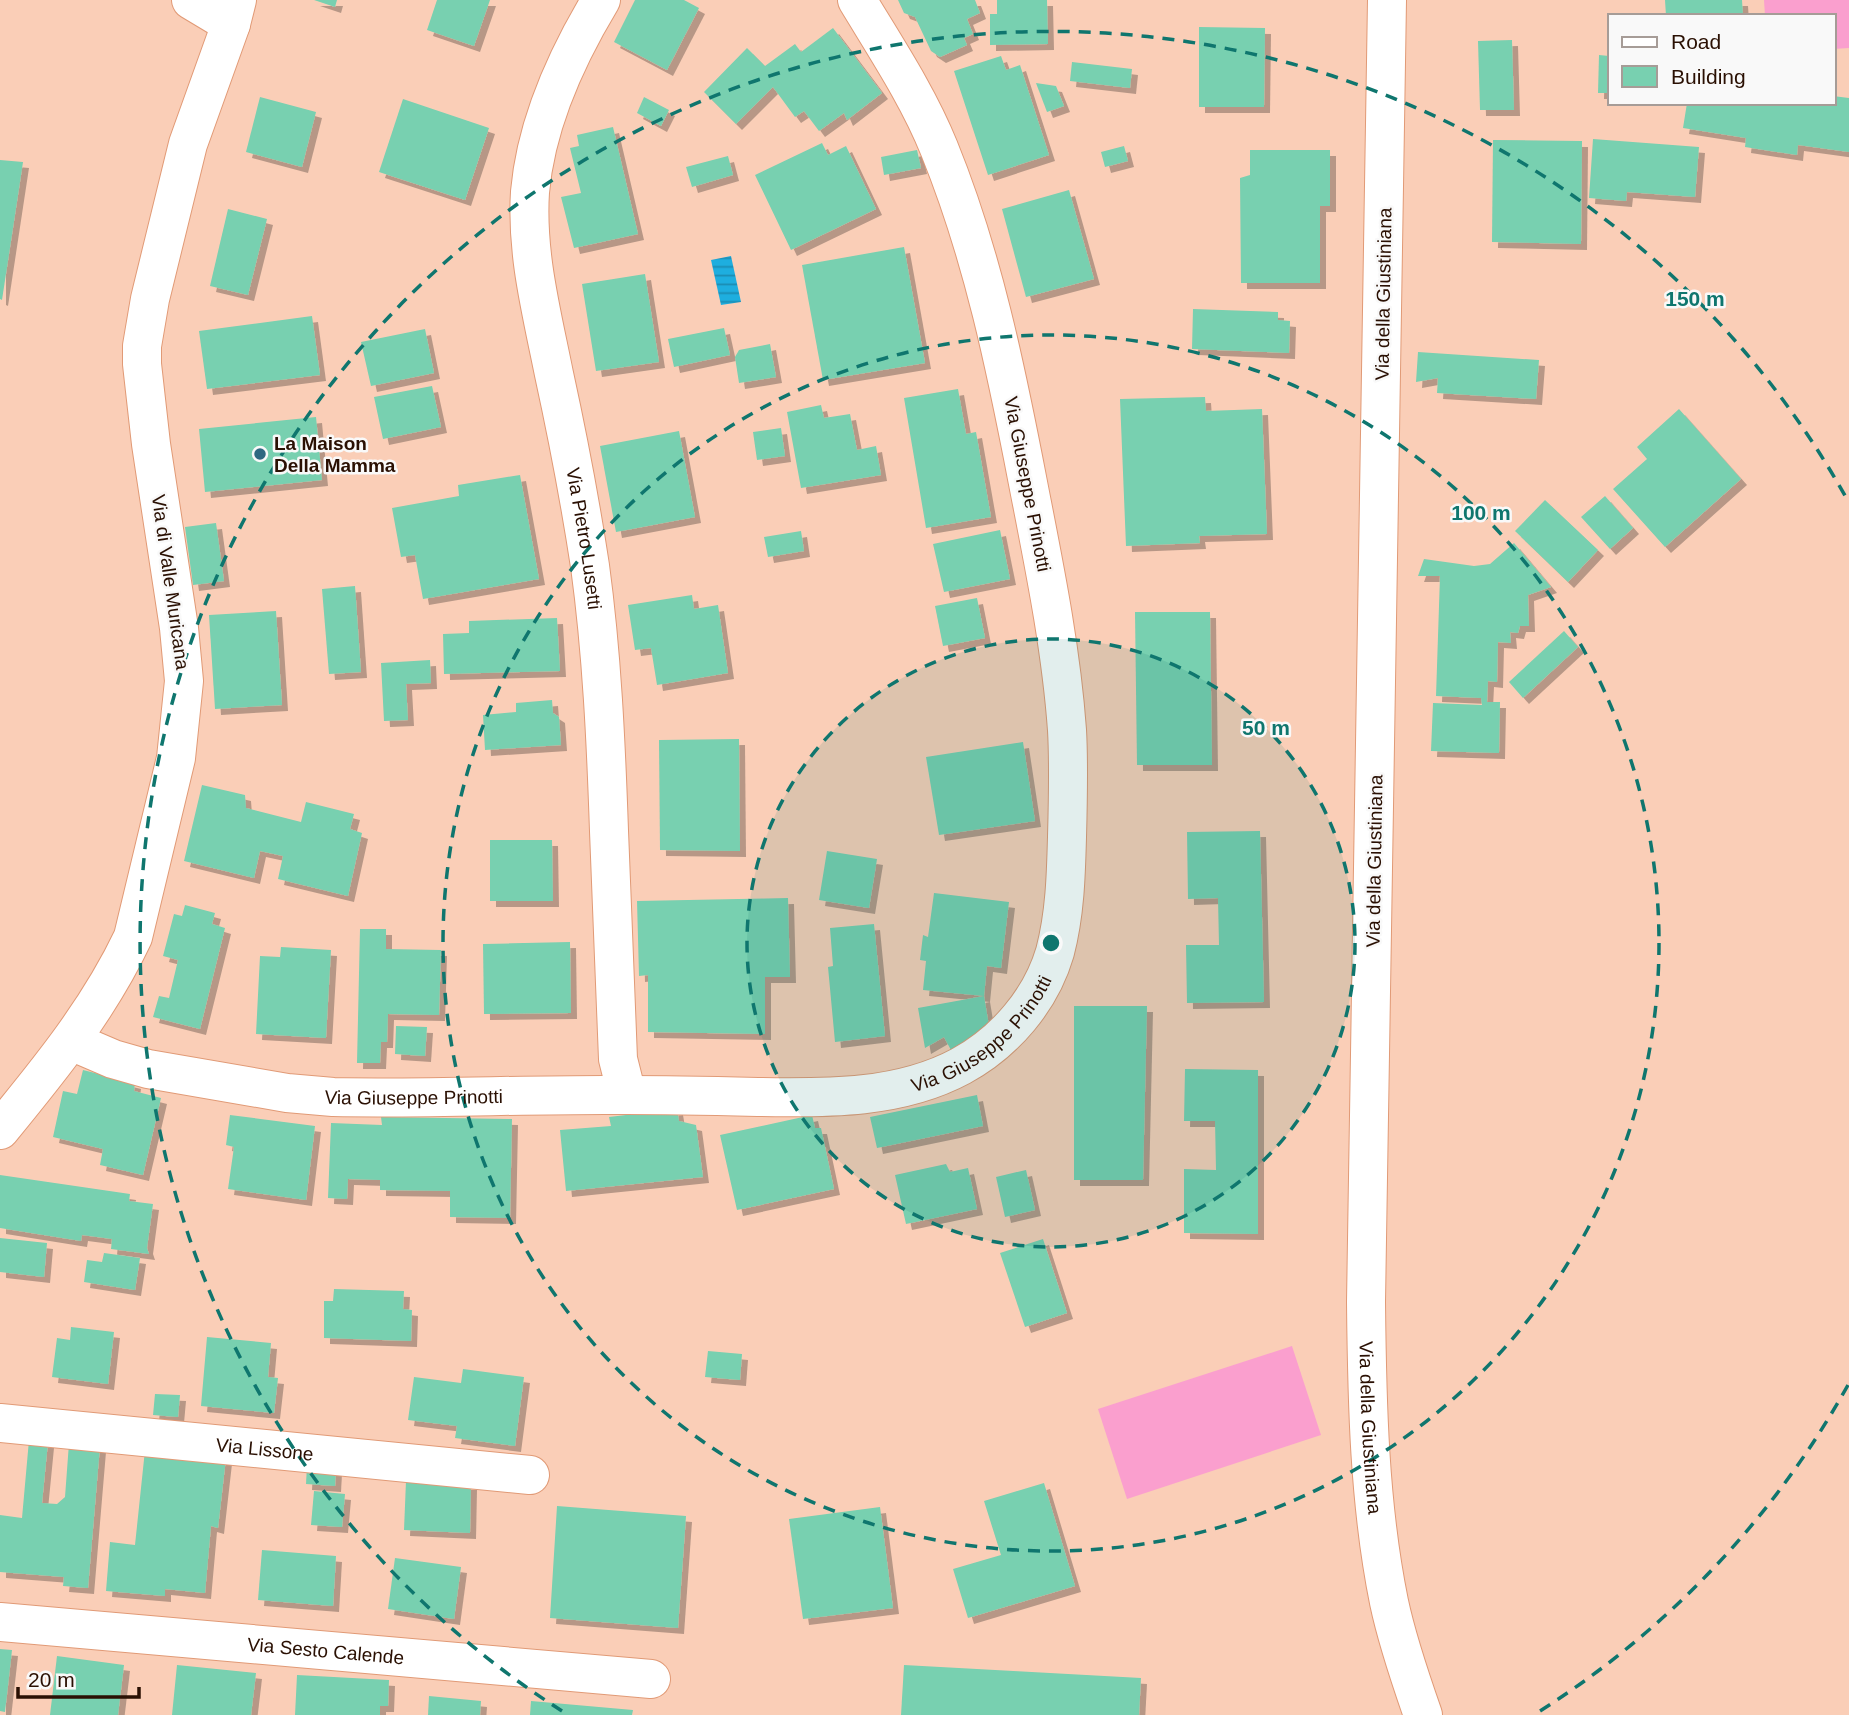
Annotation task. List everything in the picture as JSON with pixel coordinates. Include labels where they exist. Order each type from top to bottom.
[{"type":"street","points":[[191,0],[234,12]]},
{"type":"street","name":"Via Pietro Lusetti","points":[[601,0],[569,58],[542,128],[531,191],[530,241],[537,289],[579,491],[595,608],[605,718],[618,1059],[627,1095]]},
{"type":"street","name":"Via Giuseppe Prinotti","points":[[71,1041],[128,1065],[308,1096],[821,1097],[891,1091],[928,1080],[966,1063],[994,1043],[1022,1015],[1041,986],[1055,951],[1066,880],[1068,762],[1065,706],[1049,590],[1004,361],[970,234],[937,143],[916,100],[857,0]]},
{"type":"street","name":"Via della Giustiniana","points":[[1387,0],[1366,1288],[1367,1382],[1372,1468],[1384,1574],[1396,1634],[1423,1715]]},
{"type":"street","name":"Via di Valle Muricana","points":[[0,1130],[71,1041],[124,957],[133,937],[176,758],[183,703],[183,671],[151,444],[142,346],[150,299],[188,144],[234,12]]},
{"type":"street","name":"Via Lissone","points":[[0,1423],[530,1475]]},
{"type":"street","name":"Via Sesto Calende","points":[[0,1622],[651,1679]]},
{"type":"shaded area","points":[[1764,0],[1849,0],[1849,48],[1835,49],[1835,14],[1765,14]]},
{"type":"shaded area","points":[[1292,1346],[1321,1435],[1127,1499],[1098,1409]]},
{"type":"water","points":[[731,256],[741,302],[721,305],[711,260]]},
{"type":"building","points":[[314,0],[337,0],[335,7]]},
{"type":"building","points":[[437,0],[490,0],[474,46],[427,30]]},
{"type":"building","points":[[635,0],[684,0],[699,8],[667,70],[614,42]]},
{"type":"building","points":[[898,0],[975,0],[980,13],[967,19],[973,34],[964,38],[967,45],[940,57],[931,51],[915,17],[904,13]]},
{"type":"building","points":[[997,0],[1047,0],[1048,44],[990,45],[990,14],[997,14]]},
{"type":"building","points":[[1665,0],[1742,0],[1743,14],[1666,14]]},
{"type":"building","points":[[1199,27],[1265,28],[1264,107],[1199,107]]},
{"type":"building","points":[[833,28],[882,93],[847,120],[844,113],[819,131],[804,111],[795,117],[773,87],[736,124],[704,92],[747,48],[765,66],[795,44],[801,52]]},
{"type":"building","points":[[1512,40],[1514,110],[1480,110],[1478,41]]},
{"type":"building","points":[[1599,55],[1608,56],[1608,93],[1598,93]]},
{"type":"building","points":[[1001,56],[1006,70],[1020,65],[1049,155],[988,175],[954,71]]},
{"type":"building","points":[[1072,62],[1132,69],[1130,88],[1070,81]]},
{"type":"building","points":[[1036,83],[1056,86],[1064,106],[1047,112]]},
{"type":"building","points":[[1835,96],[1849,98],[1849,152],[1798,145],[1797,155],[1745,147],[1746,138],[1683,128],[1687,105],[1835,105]]},
{"type":"building","points":[[260,97],[316,112],[302,167],[246,152]]},
{"type":"building","points":[[644,97],[669,110],[661,126],[637,113]]},
{"type":"building","points":[[403,99],[489,128],[465,200],[379,172]]},
{"type":"building","points":[[613,127],[638,234],[574,248],[561,197],[581,193],[570,148],[579,146],[577,135]]},
{"type":"building","points":[[1593,139],[1699,147],[1695,197],[1627,192],[1626,201],[1589,198]]},
{"type":"building","points":[[1493,140],[1582,141],[1581,244],[1492,242]]},
{"type":"building","points":[[822,143],[828,155],[846,146],[876,209],[791,250],[755,175]]},
{"type":"building","points":[[1124,146],[1128,161],[1105,167],[1101,152]]},
{"type":"building","points":[[917,150],[921,168],[884,175],[881,157]]},
{"type":"building","points":[[1250,150],[1330,150],[1330,206],[1320,206],[1320,283],[1241,283],[1240,178],[1250,175]]},
{"type":"building","points":[[728,156],[733,175],[692,187],[686,167]]},
{"type":"building","points":[[0,160],[23,162],[2,300],[0,299]]},
{"type":"building","points":[[1069,190],[1094,279],[1026,297],[1002,209]]},
{"type":"building","points":[[228,209],[267,219],[248,295],[210,286]]},
{"type":"building","points":[[904,247],[925,363],[823,380],[802,265]]},
{"type":"building","points":[[645,274],[659,362],[596,371],[582,284]]},
{"type":"building","points":[[1193,309],[1278,312],[1278,320],[1290,321],[1289,353],[1192,349]]},
{"type":"building","points":[[312,316],[320,375],[207,389],[199,331]]},
{"type":"building","points":[[724,328],[730,355],[674,367],[668,339]]},
{"type":"building","points":[[425,329],[434,373],[371,386],[361,342]]},
{"type":"building","points":[[770,344],[776,377],[739,383],[735,357],[739,350]]},
{"type":"building","points":[[1418,352],[1539,360],[1536,399],[1437,393],[1438,378],[1416,382]]},
{"type":"building","points":[[432,386],[441,427],[383,439],[374,397]]},
{"type":"building","points":[[958,389],[966,434],[976,432],[991,517],[926,528],[904,398]]},
{"type":"building","points":[[1205,397],[1206,411],[1262,409],[1267,534],[1199,536],[1200,543],[1126,546],[1120,399]]},
{"type":"building","points":[[821,405],[824,418],[850,414],[857,450],[876,446],[881,475],[801,488],[787,412]]},
{"type":"building","points":[[1679,409],[1741,479],[1665,547],[1613,489],[1647,459],[1637,447]]},
{"type":"building","name":"La Maison Della Mamma","points":[[316,417],[322,480],[205,492],[199,429]]},
{"type":"building","points":[[781,428],[785,456],[757,460],[753,432]]},
{"type":"building","points":[[679,431],[695,517],[616,532],[600,446]]},
{"type":"building","points":[[520,475],[539,579],[423,599],[415,555],[401,557],[392,508],[459,496],[458,485]]},
{"type":"building","points":[[1605,496],[1633,528],[1610,549],[1581,517]]},
{"type":"building","points":[[1545,500],[1598,550],[1568,582],[1515,531]]},
{"type":"building","points":[[216,523],[224,581],[193,585],[185,527]]},
{"type":"building","points":[[1000,530],[1010,579],[944,592],[933,544]]},
{"type":"building","points":[[801,531],[804,551],[768,557],[764,537]]},
{"type":"building","points":[[1514,543],[1551,587],[1528,595],[1529,626],[1520,626],[1518,633],[1510,632],[1511,643],[1498,642],[1497,682],[1488,681],[1487,702],[1500,702],[1499,753],[1431,751],[1433,703],[1482,705],[1481,698],[1436,696],[1440,576],[1418,576],[1424,559],[1474,566],[1490,564]]},
{"type":"building","points":[[355,586],[361,672],[329,674],[322,589]]},
{"type":"building","points":[[692,595],[694,609],[718,605],[728,673],[657,685],[651,648],[635,650],[628,605]]},
{"type":"building","points":[[977,598],[985,638],[943,646],[935,606]]},
{"type":"building","points":[[276,611],[282,705],[215,709],[209,615]]},
{"type":"building","points":[[1135,612],[1210,612],[1212,765],[1137,765]]},
{"type":"building","points":[[557,618],[560,671],[444,674],[443,634],[469,633],[469,621]]},
{"type":"building","points":[[1564,631],[1578,647],[1523,698],[1509,682]]},
{"type":"building","points":[[430,660],[431,683],[406,684],[408,720],[384,721],[381,663]]},
{"type":"building","points":[[552,700],[553,713],[559,717],[561,745],[485,750],[483,715],[516,712],[516,703]]},
{"type":"building","points":[[739,739],[740,851],[660,850],[659,740]]},
{"type":"building","points":[[1023,742],[1035,821],[939,835],[926,757]]},
{"type":"building","points":[[202,785],[245,795],[246,808],[301,822],[306,802],[354,814],[350,829],[362,833],[348,896],[278,879],[283,856],[260,851],[254,878],[184,861]]},
{"type":"building","points":[[1260,831],[1264,1002],[1187,1003],[1186,945],[1219,945],[1218,898],[1188,899],[1187,832]]},
{"type":"building","points":[[490,840],[552,840],[553,901],[490,901]]},
{"type":"building","points":[[827,851],[877,859],[869,908],[819,900]]},
{"type":"building","points":[[934,893],[1009,902],[1001,968],[987,966],[984,996],[923,990],[926,961],[920,960],[923,935],[928,937]]},
{"type":"building","points":[[788,898],[790,977],[765,977],[765,1034],[648,1032],[648,975],[639,976],[637,901]]},
{"type":"building","points":[[185,905],[215,913],[212,924],[225,928],[200,1029],[153,1017],[159,996],[169,998],[178,960],[163,956],[174,914],[182,916]]},
{"type":"building","points":[[874,924],[885,1036],[835,1042],[828,967],[833,966],[830,928]]},
{"type":"building","points":[[360,929],[386,929],[386,949],[441,950],[439,1015],[388,1014],[387,1042],[381,1042],[380,1063],[357,1063]]},
{"type":"building","points":[[570,942],[571,1013],[484,1014],[483,944]]},
{"type":"building","points":[[281,947],[331,950],[326,1038],[256,1034],[260,956],[280,957]]},
{"type":"building","points":[[984,996],[990,1032],[952,1052],[944,1037],[925,1048],[918,1008]]},
{"type":"building","points":[[1074,1006],[1147,1006],[1143,1180],[1074,1180]]},
{"type":"building","points":[[396,1026],[427,1027],[425,1056],[395,1054]]},
{"type":"building","points":[[1185,1069],[1258,1070],[1258,1234],[1184,1233],[1184,1169],[1216,1170],[1215,1121],[1184,1121]]},
{"type":"building","points":[[83,1070],[135,1083],[134,1091],[161,1098],[143,1175],[100,1165],[103,1149],[53,1137],[63,1091],[77,1094]]},
{"type":"building","points":[[977,1095],[983,1126],[877,1148],[870,1117]]},
{"type":"building","points":[[677,1109],[679,1121],[696,1125],[703,1177],[566,1191],[560,1130],[611,1126],[609,1117]]},
{"type":"building","points":[[230,1115],[315,1126],[306,1200],[228,1189],[234,1147],[226,1145]]},
{"type":"building","points":[[812,1115],[815,1128],[821,1128],[834,1189],[737,1210],[720,1135]]},
{"type":"building","points":[[381,1117],[512,1119],[510,1218],[450,1217],[450,1191],[380,1190],[380,1180],[348,1179],[347,1199],[328,1198],[331,1123],[382,1125]]},
{"type":"building","points":[[946,1164],[950,1172],[968,1168],[977,1209],[906,1224],[895,1175]]},
{"type":"building","points":[[1026,1170],[1035,1210],[1005,1217],[996,1177]]},
{"type":"building","points":[[0,1175],[130,1194],[129,1201],[153,1204],[147,1248],[149,1254],[111,1249],[112,1239],[82,1235],[81,1241],[0,1228]]},
{"type":"building","points":[[0,1238],[47,1243],[44,1277],[0,1272]]},
{"type":"building","points":[[1043,1239],[1067,1313],[1025,1327],[1000,1253]]},
{"type":"building","points":[[104,1253],[140,1258],[135,1290],[84,1282],[87,1260],[102,1262]]},
{"type":"building","points":[[334,1289],[404,1291],[403,1309],[412,1310],[411,1341],[324,1338],[324,1301],[333,1301]]},
{"type":"building","points":[[71,1327],[114,1332],[108,1384],[52,1377],[57,1338],[70,1340]]},
{"type":"building","points":[[207,1337],[271,1343],[268,1377],[278,1378],[274,1413],[201,1406]]},
{"type":"building","points":[[708,1351],[742,1354],[740,1380],[705,1377]]},
{"type":"building","points":[[463,1369],[524,1377],[515,1446],[455,1438],[457,1426],[408,1420],[414,1377],[461,1383]]},
{"type":"building","points":[[155,1394],[180,1395],[178,1417],[153,1415]]},
{"type":"building","points":[[29,1440],[48,1442],[42,1503],[57,1504],[65,1497],[69,1443],[100,1446],[88,1588],[63,1586],[64,1577],[0,1572],[0,1515],[22,1518]]},
{"type":"building","points":[[145,1450],[226,1458],[218,1528],[211,1526],[205,1593],[165,1589],[165,1596],[106,1591],[110,1542],[135,1545]]},
{"type":"building","points":[[307,1465],[336,1468],[335,1486],[306,1484]]},
{"type":"building","points":[[406,1481],[471,1484],[470,1533],[404,1530]]},
{"type":"building","points":[[1044,1483],[1075,1586],[968,1618],[953,1569],[1001,1555],[984,1501]]},
{"type":"building","points":[[314,1491],[345,1494],[342,1527],[311,1525]]},
{"type":"building","points":[[557,1506],[686,1516],[678,1628],[550,1618]]},
{"type":"building","points":[[880,1507],[893,1608],[803,1619],[789,1519]]},
{"type":"building","points":[[262,1550],[336,1556],[333,1606],[258,1600]]},
{"type":"building","points":[[395,1558],[461,1567],[454,1619],[388,1609]]},
{"type":"building","points":[[0,1649],[12,1650],[5,1712],[0,1711]]},
{"type":"building","points":[[57,1656],[124,1665],[118,1715],[50,1715]]},
{"type":"building","points":[[177,1665],[256,1673],[251,1715],[172,1715]]},
{"type":"building","points":[[904,1665],[1141,1678],[1139,1715],[901,1715]]},
{"type":"building","points":[[297,1675],[389,1680],[388,1706],[380,1706],[380,1715],[295,1715]]},
{"type":"building","points":[[429,1696],[481,1701],[480,1715],[428,1715]]},
{"type":"building","points":[[531,1701],[633,1710],[632,1715],[530,1715]]},
{"type":"place","name":"La Maison Della Mamma","points":[[260,454]]}]
